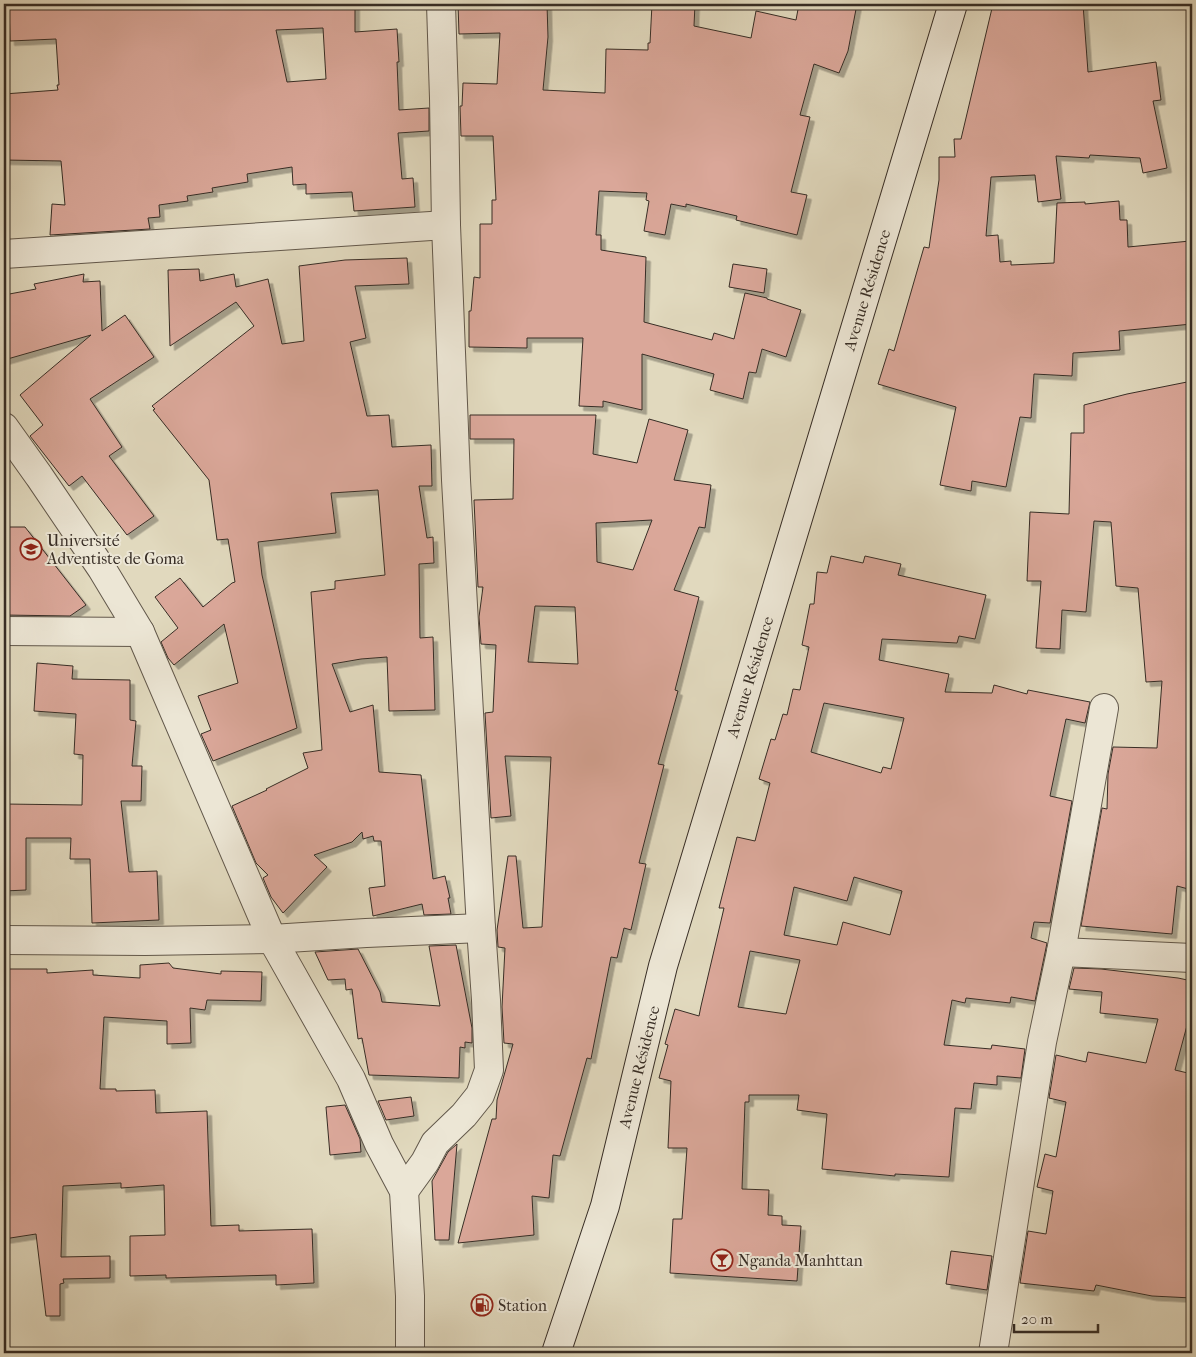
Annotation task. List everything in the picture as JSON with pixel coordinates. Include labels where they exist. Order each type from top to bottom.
[{"type":"street","points":[[404,1191],[425,1162],[435,1142],[464,1115],[480,1095],[489,1070],[456,480],[440,4]]},
{"type":"street","name":"Avenue Résidence","points":[[556,1353],[605,1206],[663,966],[953,4]]},
{"type":"street","points":[[4,254],[446,225]]},
{"type":"street","points":[[4,427],[102,569],[140,632],[272,939],[351,1079],[379,1144],[404,1191],[410,1296],[410,1353]]},
{"type":"street","points":[[4,631],[140,632]]},
{"type":"street","points":[[993,1353],[1042,1042],[1061,952],[1104,708]]},
{"type":"street","points":[[4,940],[145,941],[272,939],[481,928]]},
{"type":"street","points":[[1061,952],[1192,958]]},
{"type":"building","points":[[9,4],[355,4],[355,32],[397,29],[399,110],[429,108],[429,131],[398,133],[402,179],[413,178],[415,207],[354,211],[352,192],[306,194],[306,184],[293,185],[292,167],[247,174],[248,182],[212,188],[213,192],[187,196],[188,201],[159,205],[160,217],[148,218],[150,229],[50,235],[52,204],[65,205],[61,161],[4,160],[4,94],[58,90],[56,39],[10,41]],"holes":[[[323,28],[326,79],[287,82],[276,30]]]},
{"type":"building","points":[[458,4],[547,4],[548,37],[543,90],[605,93],[606,49],[648,50],[652,4],[695,4],[694,26],[751,38],[756,11],[796,20],[799,4],[857,4],[848,51],[839,73],[814,64],[800,115],[810,117],[791,192],[807,195],[797,235],[736,220],[737,216],[686,204],[686,207],[671,204],[665,235],[644,231],[649,201],[646,200],[647,193],[599,191],[596,235],[601,235],[601,250],[646,257],[644,322],[712,340],[714,333],[734,339],[745,293],[767,298],[801,310],[786,357],[762,349],[756,373],[749,372],[743,399],[710,390],[714,374],[642,354],[642,410],[603,401],[603,407],[579,406],[583,338],[527,338],[527,348],[469,347],[469,311],[471,311],[474,277],[480,278],[480,224],[492,224],[492,200],[496,200],[493,136],[461,136],[460,106],[462,106],[463,83],[497,84],[500,33],[459,34]]},
{"type":"building","points":[[993,4],[1083,4],[1088,72],[1156,62],[1161,100],[1153,101],[1167,168],[1143,173],[1140,158],[1090,155],[1089,158],[1056,156],[1061,199],[1038,202],[1035,175],[991,177],[986,236],[998,235],[1000,262],[1011,261],[1011,265],[1054,263],[1057,203],[1085,202],[1085,204],[1119,201],[1120,220],[1127,220],[1128,247],[1190,241],[1192,324],[1119,331],[1120,350],[1073,353],[1072,376],[1034,374],[1031,418],[1020,417],[1006,487],[972,481],[971,491],[940,485],[956,407],[878,384],[889,349],[894,351],[924,247],[929,248],[939,180],[939,157],[955,157],[954,139],[961,139]]},
{"type":"building","points":[[407,258],[409,284],[355,286],[366,338],[350,342],[367,416],[389,415],[392,447],[431,445],[432,486],[419,486],[427,538],[433,537],[434,563],[419,564],[420,638],[433,637],[435,710],[389,711],[387,657],[332,664],[350,712],[373,705],[379,772],[421,775],[433,879],[445,876],[450,898],[448,898],[451,914],[424,915],[422,904],[373,916],[369,888],[385,886],[381,841],[374,841],[373,836],[363,839],[362,832],[352,842],[314,855],[327,867],[283,913],[271,897],[263,878],[268,875],[256,863],[232,806],[308,768],[303,753],[322,750],[311,592],[335,589],[335,581],[385,575],[378,490],[331,493],[336,533],[258,542],[262,575],[297,728],[213,761],[201,734],[211,730],[198,696],[238,683],[224,624],[174,665],[168,658],[161,642],[178,628],[155,597],[180,578],[203,607],[235,582],[228,539],[217,540],[209,480],[153,410],[155,409],[152,406],[254,326],[236,302],[170,346],[168,270],[199,269],[200,281],[234,274],[236,287],[268,279],[282,344],[304,341],[299,266],[345,260]]},
{"type":"building","points":[[733,264],[767,269],[764,293],[729,287]]},
{"type":"building","points":[[84,274],[83,282],[100,281],[102,331],[125,315],[154,357],[90,399],[122,447],[109,456],[154,516],[127,535],[82,476],[69,486],[30,436],[43,425],[20,395],[91,335],[4,360],[4,295],[36,289],[34,284]]},
{"type":"building","points":[[1192,381],[1192,544],[1188,545],[1192,595],[1192,890],[1177,886],[1172,934],[1081,926],[1102,808],[1107,809],[1108,774],[1113,747],[1157,748],[1162,681],[1146,682],[1138,588],[1116,586],[1111,522],[1094,521],[1086,612],[1062,610],[1060,649],[1036,648],[1041,581],[1027,581],[1030,512],[1069,514],[1071,433],[1084,433],[1084,405]]},
{"type":"building","points":[[470,415],[596,415],[593,454],[637,463],[649,419],[688,430],[674,480],[711,485],[705,528],[699,527],[674,590],[699,597],[675,690],[678,691],[658,764],[664,765],[639,863],[646,864],[631,930],[624,928],[617,958],[611,957],[591,1059],[587,1058],[560,1156],[553,1155],[549,1198],[532,1196],[534,1235],[458,1243],[492,1119],[496,1119],[497,1100],[513,1044],[504,1043],[502,1007],[505,948],[498,947],[497,930],[508,856],[516,856],[523,928],[542,927],[551,757],[505,756],[511,816],[491,818],[485,713],[493,712],[496,645],[481,644],[479,617],[483,587],[478,587],[474,500],[513,499],[514,439],[470,439]],"holes":[[[652,520],[633,570],[597,562],[596,523]],[[535,606],[575,607],[578,664],[528,662]]]},
{"type":"building","name":"Université Adventiste de Goma","points":[[4,527],[25,527],[86,605],[70,616],[4,615]]},
{"type":"building","points":[[831,556],[863,563],[865,556],[901,564],[898,575],[986,595],[975,639],[959,636],[957,643],[882,639],[879,660],[949,674],[945,692],[992,693],[994,685],[1027,694],[1028,690],[1090,702],[1085,723],[1066,719],[1050,796],[1072,801],[1050,923],[1034,922],[1031,938],[1047,943],[1035,1001],[1011,997],[1010,1003],[966,998],[965,1003],[952,1000],[944,1045],[991,1049],[992,1045],[1025,1049],[1021,1078],[997,1076],[997,1085],[974,1083],[971,1109],[955,1108],[949,1177],[895,1174],[895,1176],[822,1169],[827,1114],[797,1110],[799,1095],[749,1095],[749,1102],[745,1102],[742,1189],[769,1190],[768,1215],[782,1216],[782,1225],[801,1226],[797,1281],[670,1273],[673,1219],[682,1219],[687,1148],[668,1148],[671,1081],[659,1078],[668,1045],[665,1044],[675,1009],[699,1016],[724,908],[719,908],[737,837],[755,841],[770,783],[759,779],[771,739],[775,740],[783,714],[787,715],[793,689],[800,690],[809,647],[802,645],[810,604],[814,604],[817,572],[827,573]],"holes":[[[824,703],[904,718],[891,769],[883,767],[881,773],[811,752]],[[854,877],[902,891],[890,935],[843,922],[837,945],[784,935],[794,887],[847,901]],[[750,951],[800,960],[786,1014],[738,1007]]]},
{"type":"building","points":[[37,663],[73,666],[72,679],[130,680],[130,720],[136,721],[132,766],[142,766],[141,801],[121,801],[129,872],[157,871],[159,920],[92,923],[90,859],[70,859],[71,838],[26,838],[26,890],[4,891],[4,804],[82,805],[83,755],[74,754],[76,714],[34,711]]},
{"type":"building","points":[[456,945],[472,1028],[472,1043],[465,1042],[465,1048],[460,1047],[459,1078],[369,1075],[362,1038],[358,1039],[352,989],[346,990],[345,979],[328,980],[315,952],[358,949],[380,992],[382,1002],[440,1006],[429,946]]},
{"type":"building","points":[[169,963],[173,968],[221,974],[221,971],[262,972],[261,1001],[207,1000],[205,1010],[190,1008],[191,1043],[167,1044],[167,1021],[104,1017],[100,1089],[116,1089],[116,1091],[155,1090],[156,1113],[207,1111],[211,1226],[239,1225],[239,1231],[312,1229],[314,1283],[276,1285],[276,1275],[166,1278],[166,1275],[130,1276],[130,1236],[165,1235],[164,1185],[121,1188],[121,1183],[63,1186],[61,1257],[110,1256],[110,1278],[63,1279],[64,1283],[60,1284],[60,1316],[46,1316],[36,1234],[4,1239],[4,1087],[9,1087],[4,969],[47,969],[47,973],[93,970],[93,975],[140,978],[140,965]]},
{"type":"building","points":[[1074,968],[1101,969],[1192,981],[1192,1007],[1175,1070],[1192,1074],[1192,1298],[1152,1296],[1096,1285],[1094,1291],[1020,1283],[1028,1231],[1046,1234],[1053,1191],[1037,1187],[1045,1154],[1056,1157],[1066,1102],[1049,1098],[1056,1055],[1086,1062],[1088,1052],[1146,1063],[1158,1019],[1100,1013],[1102,992],[1069,989]]},
{"type":"building","points":[[411,1097],[414,1116],[386,1120],[378,1101]]},
{"type":"building","points":[[345,1105],[360,1139],[361,1152],[330,1155],[326,1107]]},
{"type":"building","points":[[457,1144],[449,1240],[435,1240],[432,1181],[448,1152]]},
{"type":"building","points":[[951,1251],[992,1256],[987,1290],[946,1284]]},
{"type":"place","name":"Université Adventiste de Goma","points":[[31,549]]},
{"type":"place","name":"Nganda Manhttan","points":[[722,1260]]},
{"type":"place","name":"Station","points":[[482,1305]]}]
